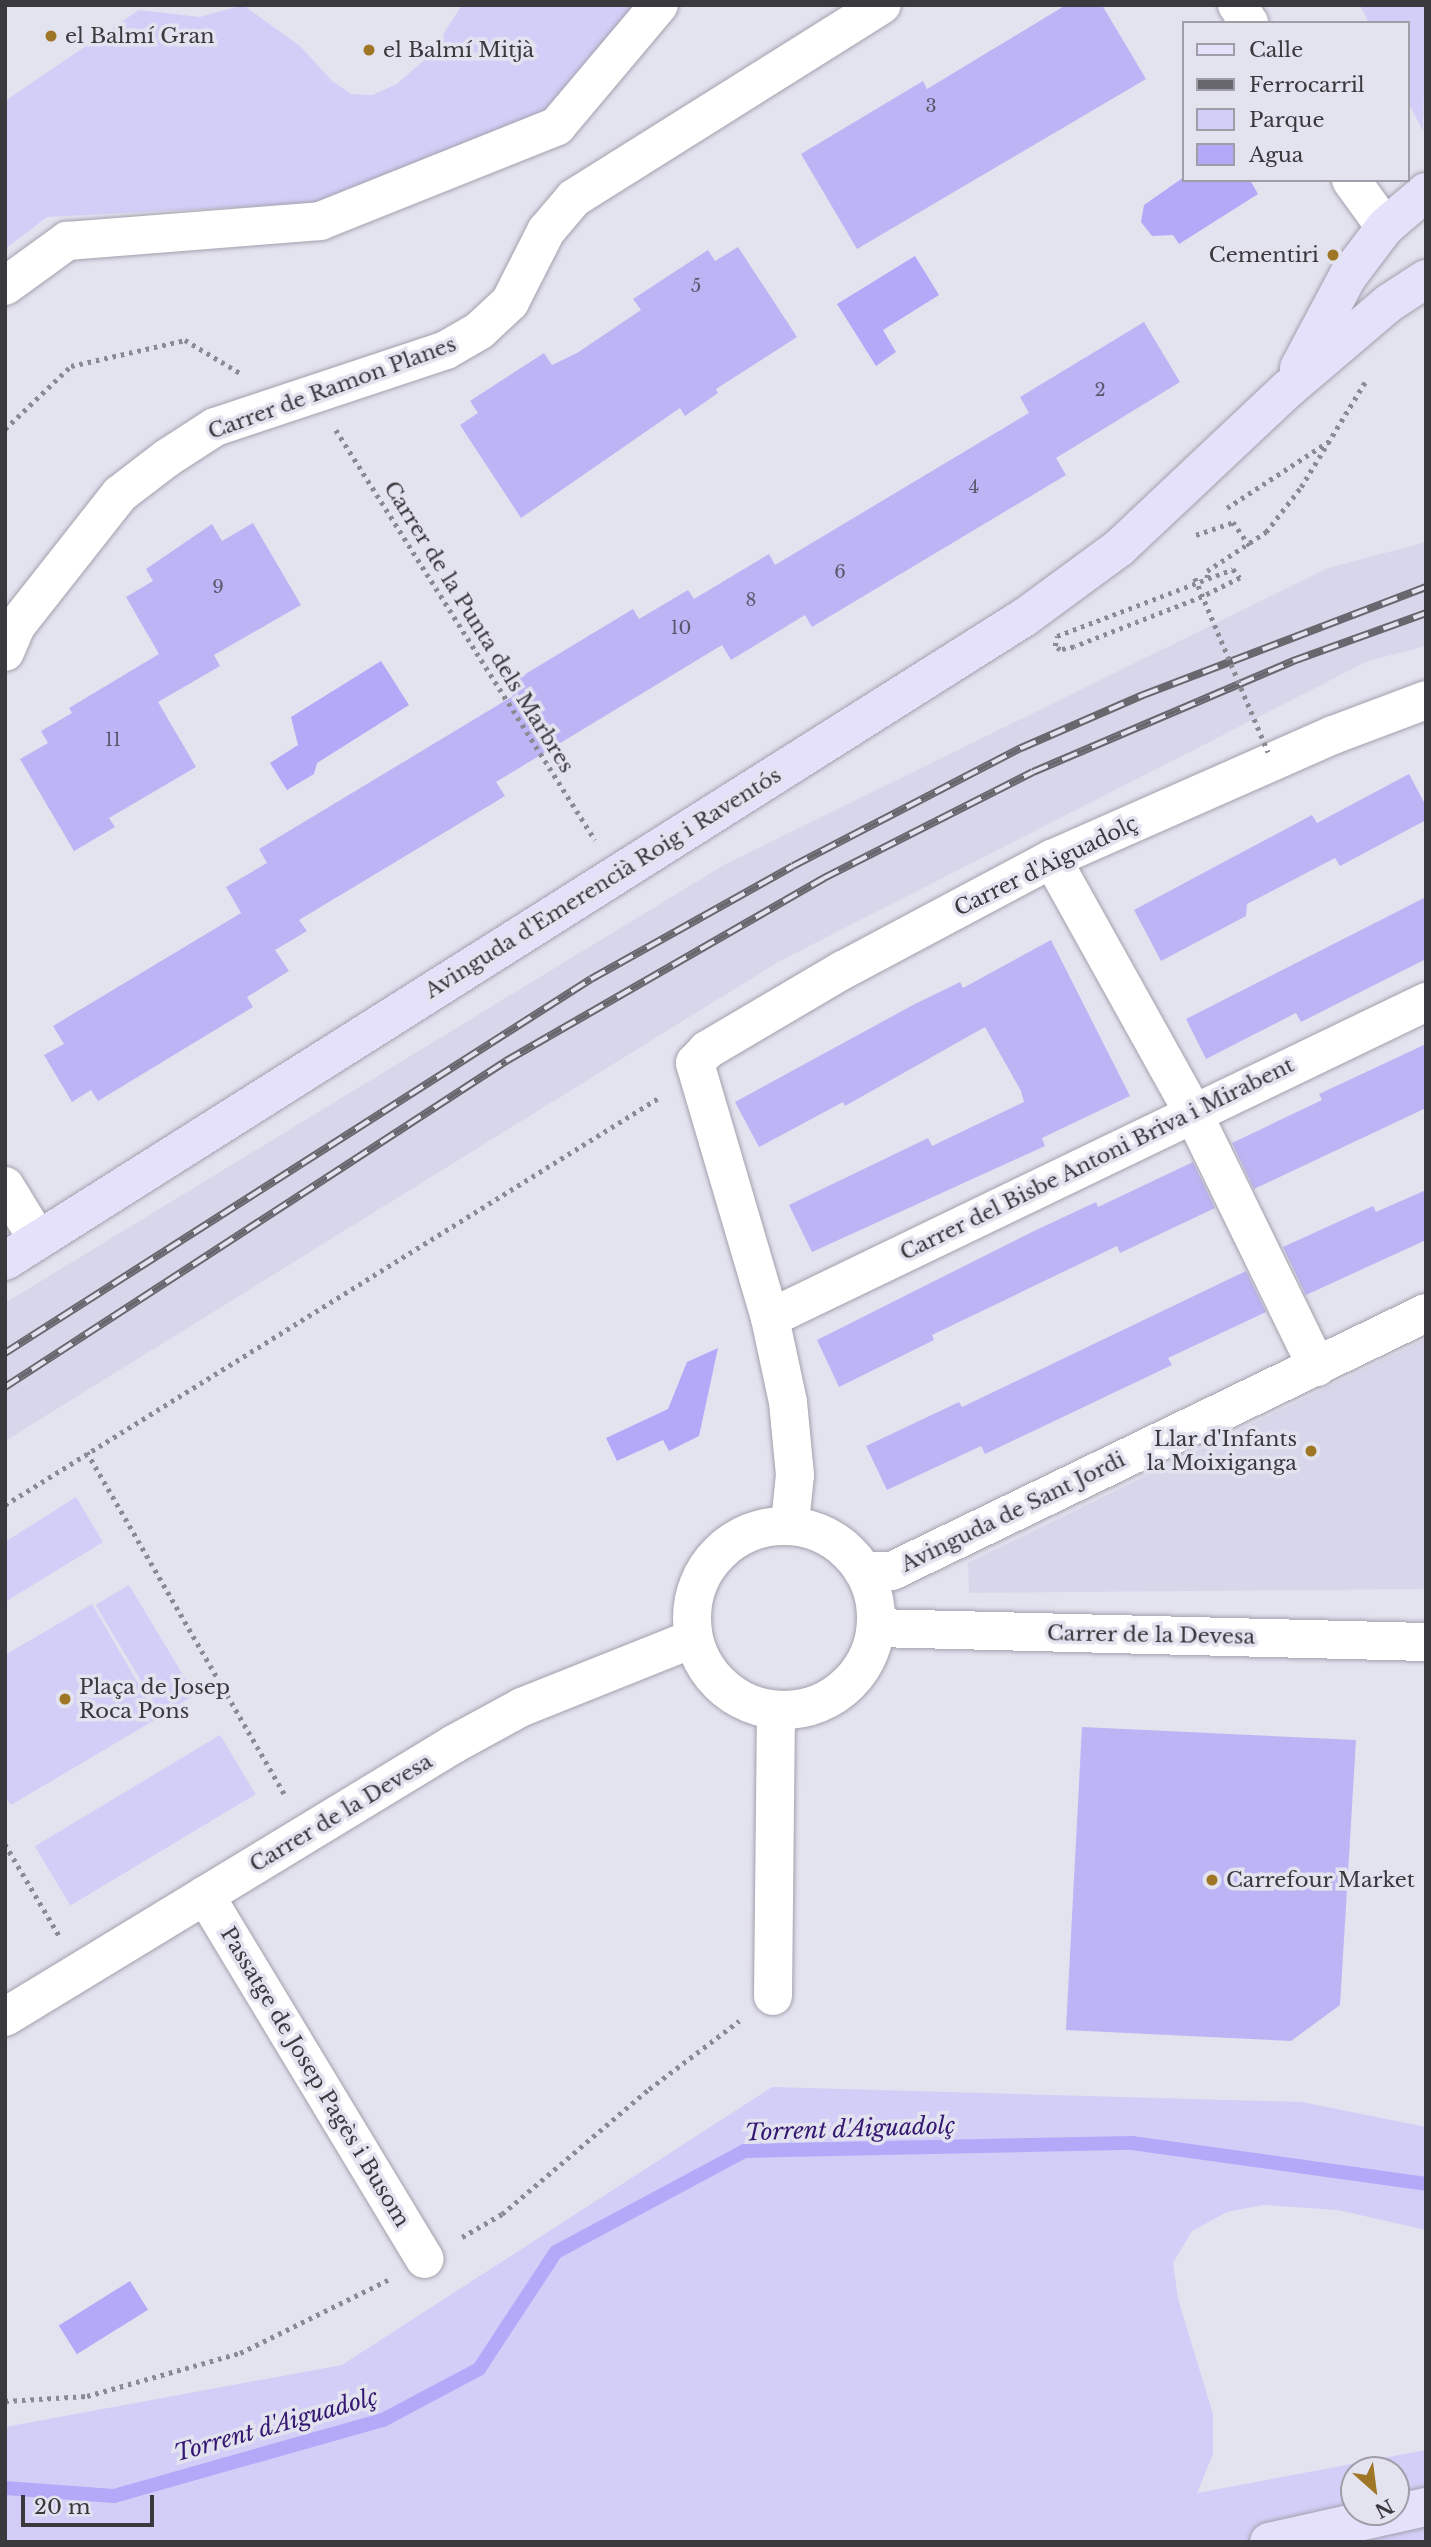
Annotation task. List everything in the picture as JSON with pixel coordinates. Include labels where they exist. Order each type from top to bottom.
[{"type":"street","points":[[5,286],[67,241],[320,221],[558,127],[659,5]]},
{"type":"street","name":"Carrer de Ramon Planes","points":[[5,652],[16,626],[120,495],[215,427],[303,401],[446,350],[480,330],[510,302],[546,231],[574,198],[883,5]]},
{"type":"street","points":[[1237,5],[1248,21]]},
{"type":"street","points":[[1352,182],[1385,228]]},
{"type":"street","points":[[1288,389],[1348,276],[1385,228],[1426,192]]},
{"type":"street","points":[[1288,389],[1389,303],[1426,279]]},
{"type":"street","name":"Avinguda d'Emerencià Roig i Raventós","points":[[5,1261],[1025,617],[1119,548],[1201,499],[1288,389]]},
{"type":"street","name":"Carrer d'Aiguadolç","points":[[697,1075],[695,1063],[707,1050],[843,970],[1052,859],[1333,735],[1426,700]]},
{"type":"street","points":[[1052,859],[1192,1111],[1317,1367]]},
{"type":"street","name":"Carrer del Bisbe Antoni Briva i Mirabent","points":[[770,1318],[1192,1111],[1426,1002]]},
{"type":"street","points":[[697,1075],[770,1318],[792,1444],[795,1475],[790,1523]]},
{"type":"street","points":[[5,1186],[38,1240]]},
{"type":"street","name":"Avinguda de Sant Jordi","points":[[863,1571],[892,1571],[1426,1313]]},
{"type":"street","points":[[790,1523],[831,1537],[846,1547],[863,1571],[874,1596],[876,1628],[872,1649],[852,1680],[812,1704],[776,1710],[753,1706],[714,1681],[692,1639],[698,1582],[716,1557],[754,1531],[790,1523]]},
{"type":"street","name":"Carrer de la Devesa","points":[[876,1628],[1426,1642]]},
{"type":"street","name":"Carrer de la Devesa","points":[[5,2017],[522,1707],[692,1639]]},
{"type":"street","points":[[773,1996],[776,1710]]},
{"type":"street","name":"Passatge de Josep Pagès i Busom","points":[[205,1895],[425,2259]]},
{"type":"street","points":[[1269,2542],[1426,2507]]},
{"type":"path","points":[[5,429],[71,366],[185,340],[303,401]]},
{"type":"path","points":[[1207,578],[1207,571],[1250,546],[1266,533],[1331,439],[1367,380]]},
{"type":"path","name":"Carrer de la Punta dels Marbres","points":[[303,401],[616,874]]},
{"type":"path","points":[[1201,499],[1246,497],[1331,439]]},
{"type":"path","points":[[1188,530],[1202,535],[1233,522],[1250,546]]},
{"type":"path","points":[[1233,569],[1240,575],[1202,597],[1074,647],[1060,650],[1053,642],[1057,636],[1207,578],[1233,569]]},
{"type":"path","points":[[1195,578],[1268,752]]},
{"type":"path","points":[[5,1505],[697,1075]]},
{"type":"path","points":[[87,1452],[308,1833]]},
{"type":"path","points":[[5,1844],[80,1971]]},
{"type":"shaded area","points":[[1426,542],[1426,646],[1368,661],[778,962],[5,1441],[5,1303],[724,865],[1328,568]]},
{"type":"shaded area","name":"Llar d'Infants la Moixiganga","points":[[1426,1339],[1426,1589],[969,1593],[968,1563]]},
{"type":"green space","points":[[243,5],[300,46],[332,81],[351,94],[372,95],[397,84],[430,55],[462,5],[645,5],[546,119],[318,203],[47,217],[5,249],[5,101],[139,10],[200,17]]},
{"type":"green space","points":[[1360,5],[1426,5],[1423,131],[1410,106],[1410,21],[1368,21]]},
{"type":"green space","points":[[76,1497],[103,1542],[5,1602],[5,1542]]},
{"type":"green space","points":[[129,1585],[195,1695],[161,1715],[96,1605]]},
{"type":"green space","points":[[92,1604],[158,1718],[11,1805],[5,1796],[5,1655]]},
{"type":"green space","points":[[220,1735],[256,1794],[70,1905],[35,1846]]},
{"type":"green space","points":[[772,2087],[1302,2102],[1426,2127],[1426,2230],[1338,2210],[1263,2205],[1227,2212],[1192,2231],[1173,2263],[1178,2299],[1213,2414],[1213,2454],[1197,2493],[1340,2466],[1340,2526],[1410,2526],[1410,2456],[1394,2456],[1426,2450],[1426,2542],[5,2542],[5,2427],[342,2365]]},
{"type":"water","points":[[1182,178],[1182,182],[1251,182],[1258,194],[1179,244],[1173,235],[1152,236],[1141,222],[1144,205]]},
{"type":"water","points":[[915,256],[939,295],[883,330],[896,352],[876,366],[837,304]]},
{"type":"water","points":[[381,661],[409,705],[317,763],[314,774],[287,790],[270,763],[298,745],[291,717]]},
{"type":"water","points":[[718,1348],[699,1436],[669,1451],[663,1440],[617,1461],[606,1438],[668,1409],[687,1362]]},
{"type":"water","points":[[130,2281],[148,2310],[77,2354],[59,2326]]},
{"type":"building","points":[[1066,5],[1102,5],[1146,79],[857,249],[801,154],[923,81],[927,89]]},
{"type":"building","points":[[738,247],[797,337],[716,389],[718,393],[685,416],[680,408],[521,518],[460,425],[478,413],[470,401],[544,353],[552,365],[577,353],[641,310],[633,299],[708,250],[715,261]]},
{"type":"building","points":[[1144,322],[1180,382],[1056,458],[1066,475],[812,627],[805,615],[731,660],[722,645],[496,782],[505,796],[299,920],[307,931],[275,950],[289,971],[247,997],[253,1007],[98,1101],[91,1090],[72,1102],[44,1055],[64,1044],[53,1026],[241,913],[226,887],[267,863],[259,849],[513,696],[507,685],[633,609],[639,619],[688,590],[694,599],[769,554],[775,565],[1029,413],[1020,397]]},
{"type":"building","points":[[253,523],[301,605],[214,655],[220,666],[158,702],[196,767],[109,818],[115,827],[74,851],[20,759],[48,743],[41,731],[72,713],[69,708],[159,654],[126,597],[153,581],[146,569],[212,524],[222,541]]},
{"type":"building","points":[[1409,774],[1426,806],[1426,820],[1340,866],[1335,858],[1247,904],[1246,916],[1161,961],[1134,910],[1312,815],[1317,823]]},
{"type":"building","points":[[1426,897],[1426,959],[1301,1022],[1296,1013],[1206,1059],[1186,1019]]},
{"type":"building","points":[[1051,940],[1130,1096],[1042,1138],[1045,1146],[812,1252],[789,1205],[928,1138],[932,1146],[1024,1102],[1021,1091],[985,1027],[845,1106],[843,1102],[759,1147],[735,1102],[913,1005],[960,982],[963,988]]},
{"type":"building","points":[[1426,1044],[1426,1108],[1254,1189],[1232,1143],[1322,1100],[1319,1094]]},
{"type":"building","points":[[1193,1162],[1215,1208],[1120,1253],[1117,1246],[932,1335],[934,1340],[839,1387],[817,1340],[1032,1232],[1096,1202],[1098,1207]]},
{"type":"building","points":[[1426,1190],[1426,1240],[1306,1295],[1283,1247],[1373,1206],[1376,1212]]},
{"type":"building","points":[[1246,1271],[1266,1312],[1168,1358],[1172,1365],[985,1454],[981,1446],[887,1490],[866,1446],[959,1402],[962,1407]]},
{"type":"building","name":"Carrefour Market","points":[[1082,1727],[1356,1740],[1340,2005],[1291,2041],[1066,2030]]},
{"type":"waterway","name":"Torrent d'Aiguadolç","points":[[5,2488],[114,2496],[383,2420],[479,2369],[556,2252],[744,2151],[1132,2143],[1426,2184]]},
{"type":"railway","points":[[5,1353],[591,979],[793,866],[1021,748],[1143,695],[1426,587]]},
{"type":"railway","points":[[5,1387],[506,1061],[824,878],[1033,772],[1293,661],[1426,613]]},
{"type":"place","name":"el Balmí Gran","points":[[51,36]]},
{"type":"place","name":"el Balmí Mitjà","points":[[369,50]]},
{"type":"place","name":"Cementiri","points":[[1333,255]]},
{"type":"place","name":"Llar d'Infants la Moixiganga","points":[[1311,1451]]},
{"type":"place","name":"Plaça de Josep Roca Pons","points":[[65,1699]]},
{"type":"place","name":"Carrefour Market","points":[[1212,1880]]}]
